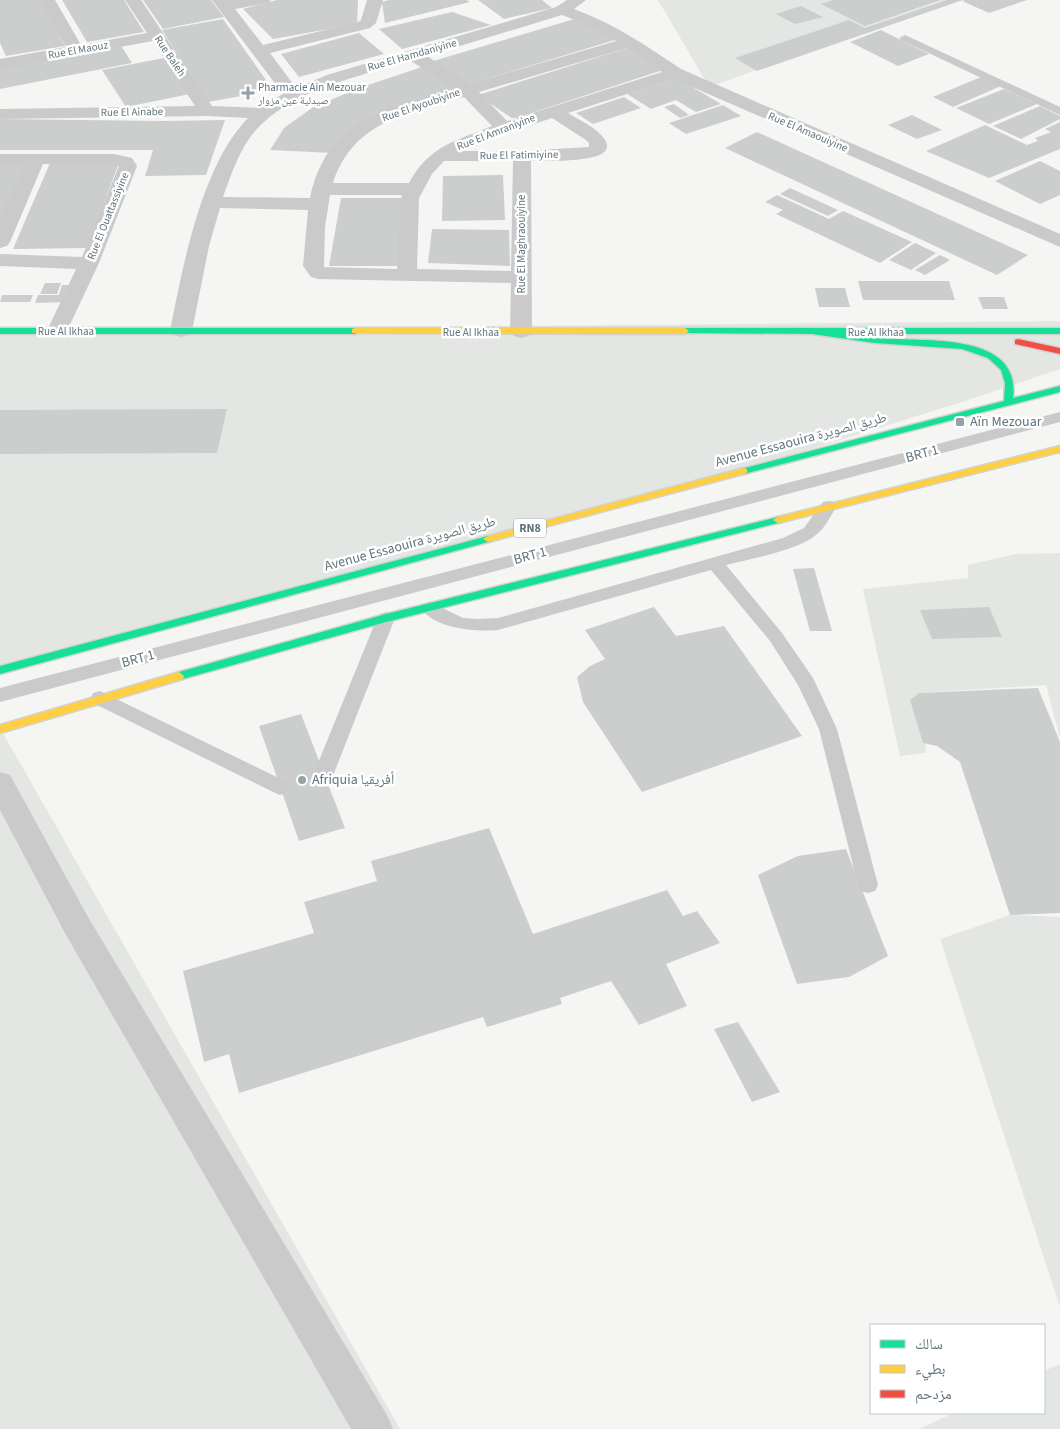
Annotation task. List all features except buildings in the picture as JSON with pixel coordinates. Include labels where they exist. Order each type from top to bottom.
[{"type":"main road","name":"Rue Al Ikhaa","points":[[0,331],[1060,331]]},
{"type":"main road","points":[[815,332],[882,341],[974,349],[990,356],[1003,366],[1009,377],[1008,402]]},
{"type":"main road","name":"Rue Al Ikhaa","points":[[942,332],[1024,343],[1060,351]]},
{"type":"main road","name":"Avenue Essaouira طريق الصويرة","points":[[0,670],[1060,389]]},
{"type":"main road","points":[[0,728],[386,618],[1060,449]]},
{"type":"street","points":[[47,0],[76,50]]},
{"type":"street","name":"Rue Baleh","points":[[133,0],[208,111]]},
{"type":"street","points":[[222,3],[263,0]]},
{"type":"street","points":[[259,51],[364,25],[368,23],[375,0]]},
{"type":"street","points":[[222,3],[294,96]]},
{"type":"street","name":"Rue El Amaouiyine","points":[[567,4],[582,16],[629,42],[675,73],[1060,242]]},
{"type":"street","name":"Rue El Hamdaniyine","points":[[181,331],[194,262],[213,202],[234,148],[263,113],[294,96],[346,75],[414,55],[567,4]]},
{"type":"street","name":"Rue El Maouz","points":[[0,64],[156,36]]},
{"type":"street","name":"Rue El Ayoubiyine","points":[[521,277],[326,274],[314,270],[319,197],[331,163],[346,142],[364,126],[395,112],[466,89],[629,42]]},
{"type":"street","points":[[414,55],[466,89],[504,128]]},
{"type":"street","name":"Rue El Amraniyine","points":[[407,274],[410,198],[424,172],[439,156],[458,146],[504,128],[675,73]]},
{"type":"street","name":"Rue El Ainabe","points":[[0,114],[208,111],[263,113]]},
{"type":"street","name":"Rue El Fatimiyine","points":[[439,156],[522,156],[590,153],[598,150],[598,142],[592,136],[552,112]]},
{"type":"street","name":"Rue El Maghraouiyine","points":[[520,332],[522,156]]},
{"type":"street","name":"Rue El Ouattassiyine","points":[[0,159],[114,159],[126,162],[128,166],[89,263],[58,331]]},
{"type":"street","points":[[0,242],[36,159]]},
{"type":"street","points":[[213,202],[319,197],[415,189]]},
{"type":"street","points":[[0,260],[89,263]]},
{"type":"street","points":[[0,783],[76,926],[373,1429]]},
{"type":"lane","points":[[905,38],[1060,111]]},
{"type":"lane","name":"BRT 1","points":[[0,695],[1060,417]]},
{"type":"lane","points":[[430,608],[452,622],[462,625],[498,624],[716,564],[802,538],[819,525],[829,506]]},
{"type":"lane","points":[[716,564],[776,638],[806,682],[828,729],[868,885]]},
{"type":"lane","points":[[324,773],[386,618]]},
{"type":"lane","points":[[100,698],[280,787]]},
{"type":"shaded area","points":[[658,0],[953,0],[709,87]]},
{"type":"shaded area","points":[[1060,321],[1060,369],[968,400],[652,499],[0,665],[0,331]]},
{"type":"shaded area","points":[[1060,553],[1060,738],[1046,685],[919,693],[926,753],[900,756],[863,589],[968,578],[968,565],[1016,554]]},
{"type":"shaded area","points":[[0,728],[400,1429],[0,1429]]},
{"type":"shaded area","points":[[1010,915],[1060,917],[1060,1307],[940,939]]},
{"type":"shaded area","points":[[1060,1364],[1060,1429],[919,1429],[952,1414],[1045,1414],[1045,1371]]},
{"type":"traffic: fast","points":[[0,331],[355,331]]},
{"type":"traffic: fast","points":[[685,331],[1060,331]]},
{"type":"traffic: fast","points":[[815,332],[884,341],[946,344],[978,350],[991,356],[1005,369],[1009,383],[1008,402]]},
{"type":"traffic: fast","points":[[744,471],[1060,389]]},
{"type":"traffic: fast","points":[[179,676],[386,618],[778,520]]},
{"type":"traffic: fast","points":[[0,670],[488,539]]},
{"type":"traffic: slow","points":[[355,331],[685,331]]},
{"type":"traffic: slow","points":[[778,520],[1060,449]]},
{"type":"traffic: slow","points":[[488,539],[744,471]]},
{"type":"traffic: slow","points":[[0,729],[179,676]]},
{"type":"traffic: jam","points":[[1018,342],[1060,351]]},
{"type":"place","name":"Pharmacie Ain Mezouar صيدلية عين مزوار","points":[[248,93]]},
{"type":"place","name":"Aïn Mezouar","points":[[960,422]]},
{"type":"place","name":"Afriquia أفريقيا","points":[[302,780]]}]
